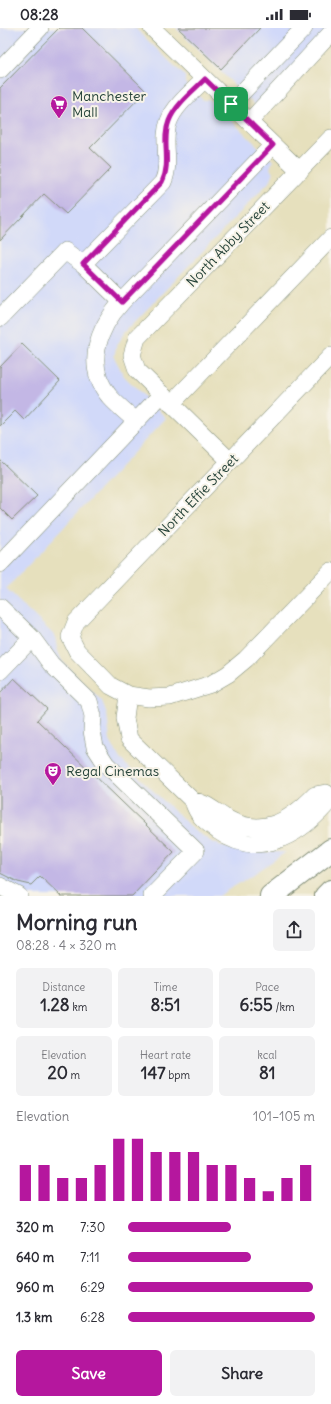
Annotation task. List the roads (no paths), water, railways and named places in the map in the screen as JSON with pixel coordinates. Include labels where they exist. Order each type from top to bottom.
[{"type":"highway","points":[[271,896],[331,850]]},
{"type":"highway","points":[[326,896],[331,891]]},
{"type":"street","points":[[0,70],[40,28]]},
{"type":"street","points":[[152,28],[300,171]]},
{"type":"street","points":[[231,104],[291,34],[304,28]]},
{"type":"street","points":[[249,122],[331,33]]},
{"type":"street","points":[[83,264],[162,182],[166,174],[168,162],[167,132],[169,121],[174,112],[205,79]]},
{"type":"street","name":"North Abby Street","points":[[167,399],[137,370],[132,355],[137,338],[331,138]]},
{"type":"street","points":[[136,421],[109,396],[100,380],[97,366],[100,334],[112,313],[122,302],[273,145]]},
{"type":"street","points":[[0,564],[136,421],[167,399],[331,238]]},
{"type":"street","points":[[0,318],[65,251],[83,264],[122,302]]},
{"type":"street","name":"North Effie Street","points":[[128,695],[111,686],[76,651],[70,637],[76,622],[331,356]]},
{"type":"street","points":[[167,399],[230,461]]},
{"type":"street","points":[[329,791],[326,806],[313,820],[278,831],[247,826],[227,818],[205,803],[193,801],[129,739],[125,729],[125,718],[128,695],[149,698],[170,697],[211,684],[228,674],[246,659],[331,571]]},
{"type":"street","points":[[0,607],[32,638],[51,664],[89,701],[93,716],[92,730],[96,747],[106,764],[196,851],[152,896]]},
{"type":"street","points":[[0,671],[32,638]]},
{"type":"street","points":[[0,886],[19,896]]},
{"type":"place","name":"Manchester Mall","points":[[59,119]]},
{"type":"place","name":"Regal Cinemas","points":[[53,786]]}]
